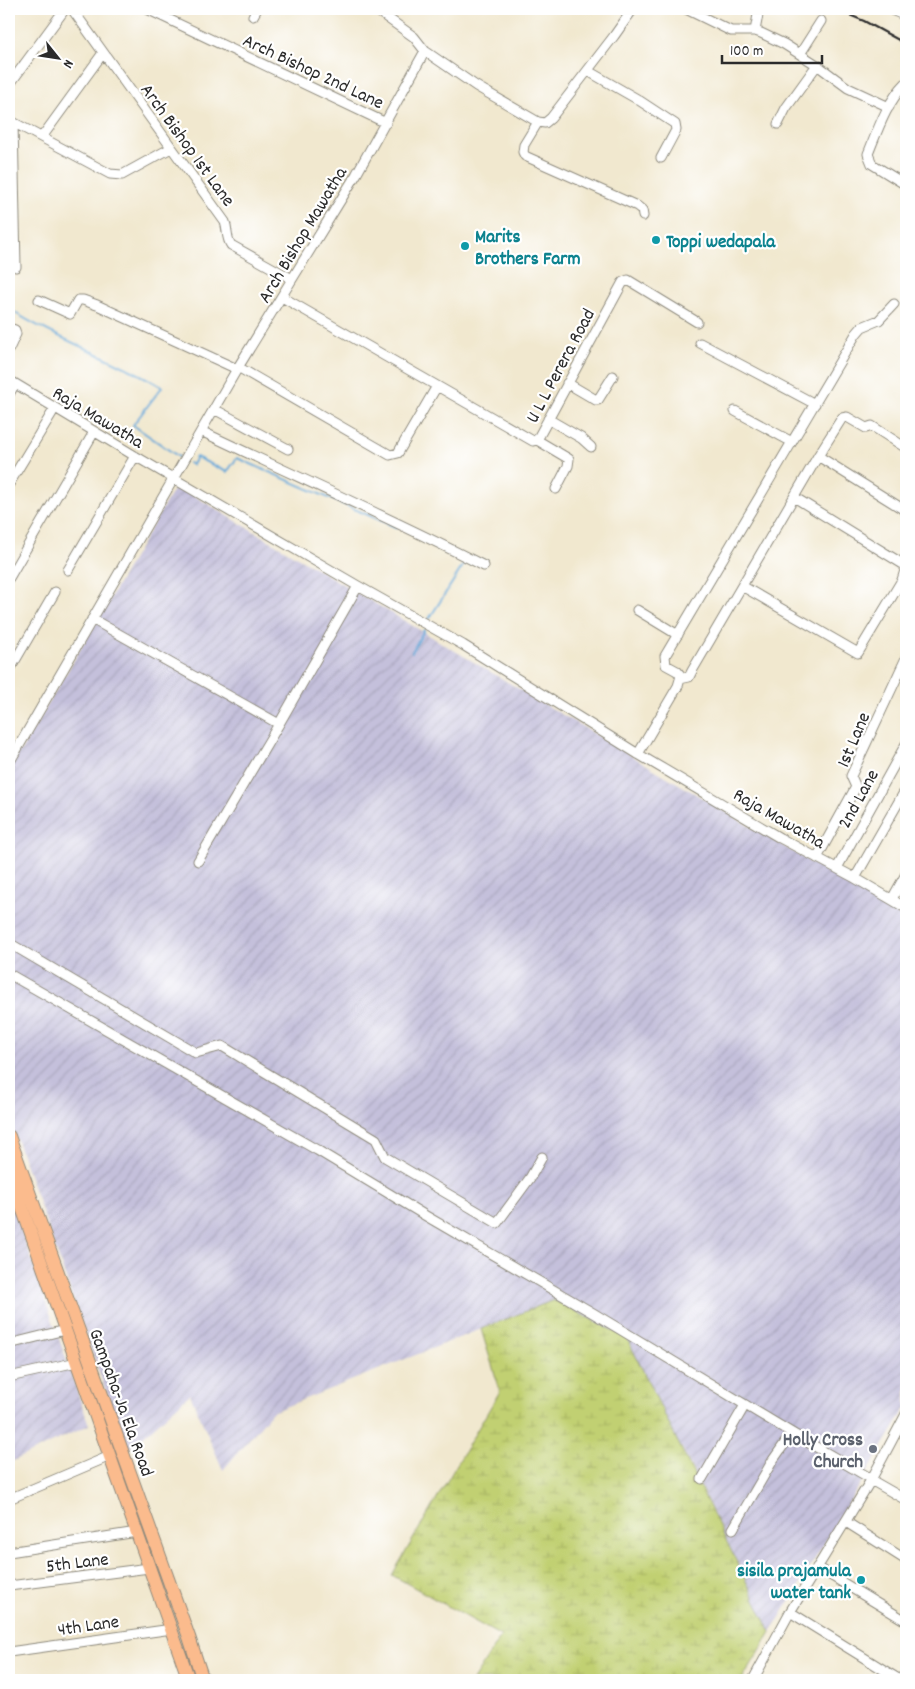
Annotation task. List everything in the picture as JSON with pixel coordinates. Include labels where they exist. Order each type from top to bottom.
[{"type":"highway","name":"Gampaha-Ja Ela Road","points":[[9,1136],[203,1680]]},
{"type":"highway","name":"Gampaha-Ja Ela Road","points":[[9,1171],[189,1680]]},
{"type":"street","points":[[9,85],[65,9]]},
{"type":"street","name":"Arch Bishop 1st Lane","points":[[72,9],[225,222],[228,229],[228,240],[231,245],[292,279]]},
{"type":"street","name":"Arch Bishop 2nd Lane","points":[[147,9],[386,123]]},
{"type":"street","points":[[375,9],[414,36],[425,51],[476,86],[538,122],[545,123],[588,71],[632,9]]},
{"type":"street","points":[[686,9],[731,32],[755,31],[776,41],[817,65],[848,88],[889,107]]},
{"type":"street","points":[[755,31],[759,9]]},
{"type":"street","points":[[889,9],[906,16]]},
{"type":"street","points":[[800,54],[820,21]]},
{"type":"street","name":"Arch Bishop Mawatha","points":[[9,763],[237,368],[282,297],[386,123],[425,51]]},
{"type":"street","points":[[42,137],[103,52]]},
{"type":"street","points":[[778,124],[786,108],[817,65]]},
{"type":"street","points":[[588,71],[637,99],[675,124],[676,130],[661,158]]},
{"type":"street","points":[[906,83],[897,92],[868,154],[872,164],[906,185]]},
{"type":"street","points":[[16,267],[12,195],[11,121],[110,174],[122,174],[171,148]]},
{"type":"street","points":[[538,122],[524,145],[522,152],[525,156],[637,206],[642,210],[643,216]]},
{"type":"street","name":"U L L Perera Road","points":[[282,297],[533,441],[537,440],[623,282],[628,280],[697,322]]},
{"type":"street","points":[[39,300],[70,314],[78,300],[98,305],[237,368],[390,455],[398,453],[438,386]]},
{"type":"street","points":[[638,754],[678,686],[681,676],[677,671],[666,665],[666,656],[859,330],[879,320],[894,304]]},
{"type":"street","points":[[9,328],[15,330],[16,334],[9,349]]},
{"type":"street","points":[[700,343],[815,404]]},
{"type":"street","points":[[568,383],[598,400],[613,376]]},
{"type":"street","points":[[9,394],[12,382]]},
{"type":"street","name":"Raja Mawatha","points":[[12,382],[135,456],[463,645],[638,754],[906,908]]},
{"type":"street","points":[[9,484],[55,408]]},
{"type":"street","points":[[214,408],[288,449]]},
{"type":"street","points":[[735,411],[792,442]]},
{"type":"street","points":[[680,679],[689,677],[842,418],[847,417],[866,428],[872,426],[906,448]]},
{"type":"street","points":[[548,419],[581,438],[590,447]]},
{"type":"street","points":[[201,431],[308,483],[414,530],[484,566]]},
{"type":"street","points":[[9,578],[94,432]]},
{"type":"street","points":[[537,440],[569,459],[568,466],[556,489]]},
{"type":"street","points":[[68,570],[135,456]]},
{"type":"street","points":[[818,456],[906,511]]},
{"type":"street","points":[[742,586],[858,653],[902,580],[906,566],[794,497]]},
{"type":"street","points":[[198,861],[358,586]]},
{"type":"street","points":[[9,671],[55,592]]},
{"type":"street","points":[[637,610],[678,635]]},
{"type":"street","points":[[92,619],[279,724]]},
{"type":"street","name":"1st Lane","points":[[817,858],[856,787],[851,776],[906,658]]},
{"type":"street","name":"2nd Lane","points":[[837,868],[906,744]]},
{"type":"street","points":[[855,878],[906,789]]},
{"type":"street","points":[[892,899],[906,874]]},
{"type":"street","points":[[9,943],[196,1053],[222,1046],[376,1138],[385,1157],[497,1223],[530,1178],[542,1157]]},
{"type":"street","points":[[9,974],[317,1150],[906,1500]]},
{"type":"street","points":[[9,1344],[65,1330]]},
{"type":"street","points":[[9,1377],[76,1362]]},
{"type":"street","points":[[702,1479],[745,1405]]},
{"type":"street","points":[[766,1680],[754,1678],[790,1612],[846,1522],[905,1419]]},
{"type":"street","points":[[734,1529],[773,1460],[792,1434]]},
{"type":"street","points":[[9,1499],[110,1456]]},
{"type":"street","points":[[846,1522],[906,1560]]},
{"type":"street","points":[[9,1552],[137,1532]]},
{"type":"street","points":[[818,1566],[906,1621]]},
{"type":"street","name":"5th Lane","points":[[9,1586],[149,1568]]},
{"type":"street","points":[[790,1612],[900,1680]]},
{"type":"street","name":"4th Lane","points":[[9,1652],[172,1629]]},
{"type":"shaded area","points":[[176,485],[906,919],[906,1408],[771,1632],[682,1448],[554,1300],[272,1412],[223,1470],[190,1394],[127,1451],[9,1118],[9,751],[21,751]]},
{"type":"shaded area","points":[[9,1195],[89,1425],[9,1463]]},
{"type":"green space","points":[[554,1300],[627,1338],[771,1632],[742,1680],[473,1680],[501,1636],[392,1575],[500,1391],[481,1329]]},
{"type":"waterway","points":[[9,309],[46,330],[162,387],[133,425],[179,457]]},
{"type":"waterway","points":[[189,463],[192,465],[196,457],[227,472],[237,458],[398,528]]},
{"type":"waterway","points":[[429,619],[465,561]]},
{"type":"waterway","points":[[412,652],[424,630]]},
{"type":"railway","points":[[835,9],[864,21],[906,44]]},
{"type":"place","name":"Toppi wedapala","points":[[656,240]]},
{"type":"place","name":"Marits Brothers Farm","points":[[465,246]]},
{"type":"place","name":"Holly Cross Church","points":[[873,1449]]},
{"type":"place","name":"sisila prajamula water tank","points":[[861,1580]]}]
